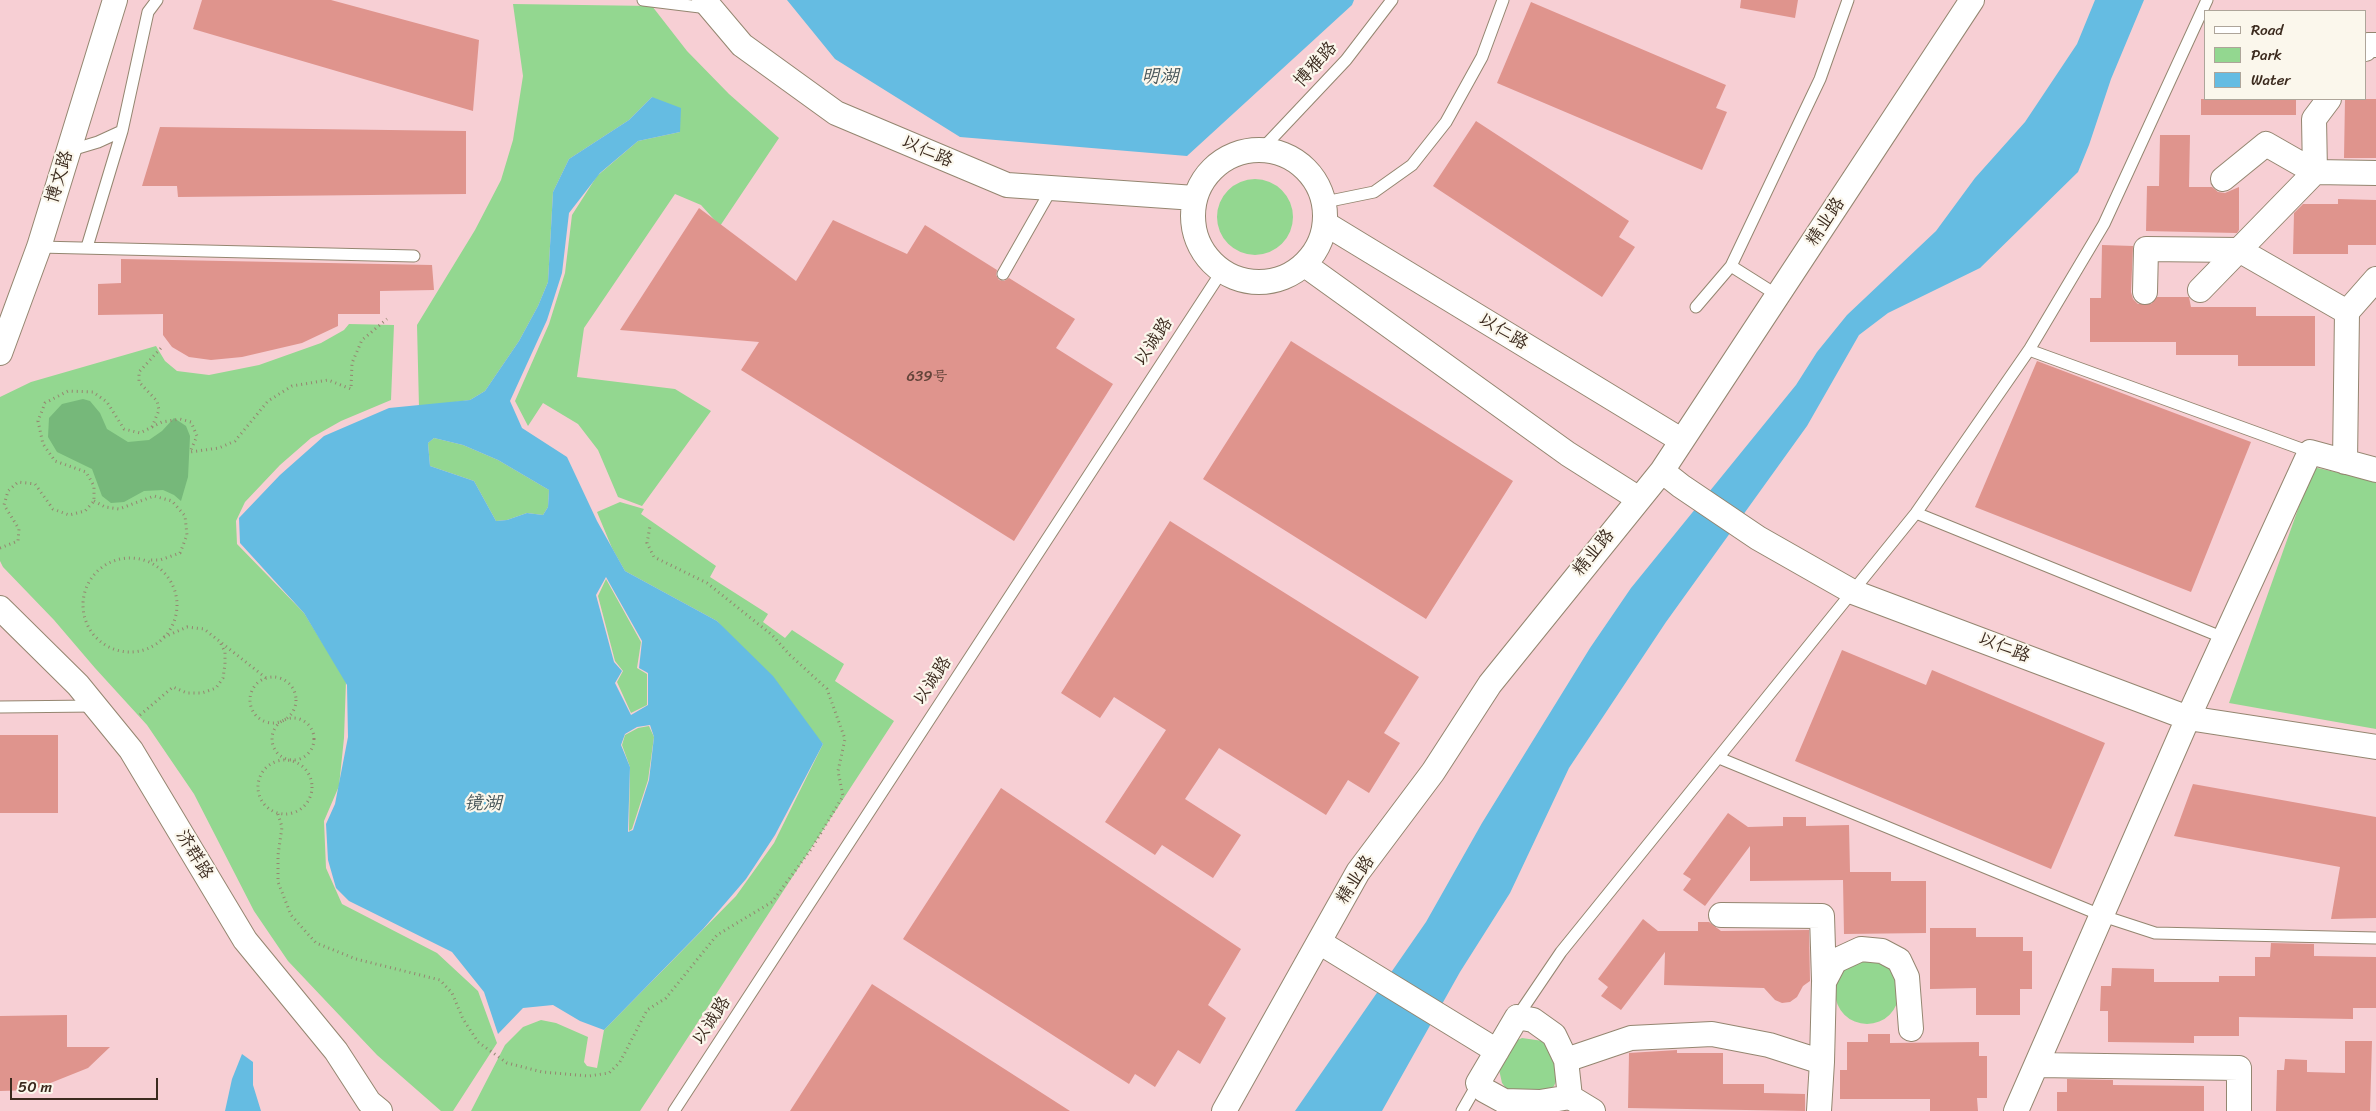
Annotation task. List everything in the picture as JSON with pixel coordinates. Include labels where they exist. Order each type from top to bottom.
[{"type":"street","name":"博文路","points":[[0,353],[39,247],[115,0]]},
{"type":"street","name":"精业路","points":[[1224,1111],[1358,872],[1433,772],[1490,684],[1662,471],[1776,295],[1972,0]]},
{"type":"street","name":"以仁路","points":[[707,4],[742,45],[836,113],[1006,185],[1194,198]]},
{"type":"street","points":[[2200,290],[2315,172],[2314,119],[2328,100]]},
{"type":"street","points":[[2223,178],[2266,144],[2315,172],[2376,173]]},
{"type":"street","points":[[1262,149],[1283,153],[1303,165],[1317,182],[1325,213],[1319,246],[1305,265],[1286,277],[1264,282],[1242,280],[1222,271],[1206,257],[1196,239],[1192,218],[1194,198],[1204,178],[1220,162],[1240,152],[1262,149]]},
{"type":"street","name":"以仁路","points":[[1325,213],[1681,440]]},
{"type":"street","points":[[2145,292],[2146,249],[2240,250],[2347,312]]},
{"type":"street","points":[[1305,265],[1568,454],[1639,499]]},
{"type":"street","points":[[2345,462],[2347,312],[2376,279]]},
{"type":"street","points":[[2016,1111],[2038,1066],[2188,718],[2310,452],[2376,470]]},
{"type":"street","name":"以仁路","points":[[1662,471],[1758,538],[1853,592],[2188,718],[2376,747]]},
{"type":"street","name":"济群路","points":[[0,608],[78,685],[131,750],[245,940],[336,1051],[370,1108]]},
{"type":"street","points":[[1721,915],[1822,916],[1824,982],[1819,1111]]},
{"type":"street","points":[[1319,942],[1497,1051]]},
{"type":"street","points":[[1824,982],[1835,961],[1861,949],[1882,952],[1899,960],[1907,977],[1911,1029]]},
{"type":"street","points":[[1517,1017],[1533,1020],[1554,1035],[1566,1060],[1570,1097],[1544,1106],[1504,1101],[1484,1090],[1478,1082],[1517,1017]]},
{"type":"street","points":[[1566,1060],[1631,1038],[1712,1034],[1769,1045],[1822,1062]]},
{"type":"street","points":[[2038,1066],[2240,1068],[2240,1111]]},
{"type":"street","points":[[1570,1097],[1593,1111]]},
{"type":"lane","points":[[87,247],[122,131],[148,12],[157,0]]},
{"type":"lane","points":[[643,0],[707,4]]},
{"type":"lane","name":"博雅路","points":[[1262,149],[1346,60],[1392,0]]},
{"type":"lane","points":[[1325,213],[1374,192],[1412,165],[1446,122],[1482,57],[1503,0]]},
{"type":"lane","points":[[1696,307],[1731,266],[1820,79],[1848,0]]},
{"type":"lane","points":[[1517,1017],[1561,952],[1916,513],[2029,350],[2104,224],[2207,0]]},
{"type":"lane","points":[[68,151],[98,142],[122,131]]},
{"type":"lane","points":[[1003,274],[1052,188]]},
{"type":"lane","points":[[39,247],[87,247],[179,252],[414,256]]},
{"type":"lane","points":[[1731,266],[1776,295]]},
{"type":"lane","name":"以诚路","points":[[674,1111],[1222,271]]},
{"type":"lane","points":[[2029,350],[2310,452]]},
{"type":"lane","points":[[1916,513],[2224,638]]},
{"type":"lane","points":[[0,707],[95,706]]},
{"type":"lane","points":[[1719,758],[2103,916],[2154,932],[2376,938]]},
{"type":"lane","points":[[1462,1111],[1478,1082]]},
{"type":"path","points":[[0,548],[18,541],[19,529],[4,505],[8,491],[18,482],[35,484],[53,509],[69,515],[85,511],[94,500],[94,486],[86,472],[55,461],[43,444],[38,421],[45,403],[68,392],[93,392],[107,402],[124,429],[140,433],[174,418],[191,422],[196,436],[190,452],[220,448],[235,441],[268,401],[292,386],[328,380],[350,390],[352,363],[362,340],[387,319]]},
{"type":"path","points":[[152,428],[159,410],[157,401],[139,382],[139,372],[161,348]]},
{"type":"path","points":[[94,500],[105,507],[119,509],[154,496],[172,501],[185,516],[187,535],[180,553],[160,560],[116,559],[102,566],[91,577],[84,592],[82,607],[86,623],[94,636],[106,646],[121,651],[137,652],[152,647],[164,637],[173,625],[177,610],[176,594],[170,580],[160,569],[147,560],[132,560]]},
{"type":"path","points":[[278,814],[282,827],[278,854],[278,882],[291,915],[316,943],[356,959],[440,980],[452,993],[463,1019],[478,1042],[507,1063],[542,1072],[589,1076],[609,1073],[620,1062],[648,1010],[666,998],[716,936],[772,902],[812,848],[842,796],[838,771],[845,739],[827,690],[772,635],[707,583],[654,557],[647,543],[650,526]]},
{"type":"path","points":[[164,637],[187,627],[204,629],[266,678]]},
{"type":"path","points":[[140,715],[173,687],[187,693],[202,693],[216,688],[223,678],[225,664],[225,652],[220,642]]},
{"type":"path","points":[[289,760],[271,764],[259,778],[259,796],[270,810],[278,814],[287,815],[303,808],[312,793],[310,775],[304,768],[289,760],[277,753],[272,740],[273,733],[282,722],[292,712],[296,699],[294,692],[286,681],[273,677],[266,678],[259,682],[251,693],[251,708],[260,720],[267,722],[282,722],[288,719],[302,720],[312,730],[314,736],[312,749],[308,754],[296,760],[289,760]]},
{"type":"shaded area","points":[[0,0],[2376,0],[2376,1111],[0,1111]]},
{"type":"green space","points":[[513,4],[652,6],[687,51],[729,94],[779,138],[720,226],[701,205],[675,194],[584,328],[577,377],[675,389],[711,411],[642,506],[618,497],[598,450],[578,424],[543,403],[528,426],[515,401],[549,324],[565,273],[572,215],[597,176],[638,141],[680,132],[652,97],[629,120],[569,159],[553,192],[548,282],[538,306],[519,341],[485,391],[470,400],[419,407],[417,325],[475,230],[501,180],[513,140],[523,76]]},
{"type":"green space","points":[[1248,179],[1262,179],[1276,185],[1287,196],[1293,210],[1290,232],[1282,244],[1262,255],[1248,255],[1234,249],[1223,238],[1217,224],[1217,210],[1223,196],[1234,185]]},
{"type":"green space","points":[[349,324],[394,325],[391,400],[341,421],[311,438],[280,465],[245,502],[236,521],[237,544],[304,613],[346,681],[344,738],[339,786],[324,821],[326,868],[342,904],[437,953],[478,991],[497,1043],[453,1111],[441,1111],[377,1055],[288,961],[254,911],[194,794],[147,725],[54,620],[3,567],[0,561],[0,397],[31,382],[156,346],[165,361],[177,371],[209,375],[259,365],[321,343],[344,330]]},
{"type":"green space","points":[[83,399],[90,401],[100,413],[107,429],[128,442],[149,440],[162,431],[174,418],[186,426],[190,436],[188,477],[181,501],[163,490],[144,491],[124,502],[111,503],[102,496],[92,469],[57,452],[48,437],[49,418],[62,404]]},
{"type":"green space","points":[[434,438],[463,445],[498,460],[549,490],[548,507],[543,515],[527,513],[507,520],[496,521],[474,481],[430,466],[428,443]]},
{"type":"green space","points":[[2313,467],[2376,481],[2376,729],[2229,703]]},
{"type":"green space","points":[[620,502],[644,509],[641,514],[716,566],[710,577],[768,614],[763,622],[785,638],[792,630],[844,664],[835,681],[894,721],[640,1111],[471,1111],[505,1045],[523,1027],[541,1020],[556,1023],[588,1037],[584,1062],[587,1066],[597,1068],[604,1030],[736,896],[774,843],[823,744],[717,621],[625,571],[612,548],[597,512]]},
{"type":"green space","points":[[606,579],[641,642],[637,668],[647,674],[647,705],[631,713],[617,682],[623,671],[615,661],[598,596]]},
{"type":"green space","points":[[649,726],[654,737],[648,780],[632,829],[629,831],[630,767],[622,745],[625,735],[638,728]]},
{"type":"green space","points":[[1861,960],[1873,960],[1890,969],[1897,980],[1899,992],[1897,1004],[1890,1015],[1873,1024],[1861,1024],[1849,1019],[1840,1010],[1835,998],[1835,986],[1840,974],[1849,965]]},
{"type":"green space","points":[[1522,1038],[1543,1041],[1551,1047],[1558,1077],[1554,1086],[1546,1094],[1508,1091],[1502,1083],[1498,1065],[1513,1042]]},
{"type":"water","name":"明湖","points":[[787,0],[1354,0],[1352,5],[1187,156],[960,137],[835,59]]},
{"type":"water","points":[[2095,0],[2144,0],[2111,79],[2078,172],[1980,268],[1888,313],[1859,335],[1807,426],[1666,622],[1569,768],[1510,893],[1460,972],[1382,1111],[1295,1111],[1426,922],[1482,823],[1590,648],[1631,588],[1796,385],[1817,352],[1847,315],[1936,231],[1975,178],[2025,122],[2077,44]]},
{"type":"water","name":"镜湖","points":[[652,97],[681,108],[680,132],[638,141],[600,173],[569,213],[562,273],[547,320],[510,401],[522,428],[567,457],[597,521],[625,571],[717,621],[773,676],[823,744],[775,835],[746,879],[703,929],[604,1030],[580,1021],[553,1005],[523,1008],[498,1034],[484,992],[452,952],[349,901],[336,888],[328,860],[326,824],[335,804],[348,737],[347,685],[304,613],[240,543],[239,518],[280,475],[324,436],[389,408],[470,400],[485,391],[519,341],[538,306],[548,282],[553,192],[569,159],[629,120]],"holes":[[[434,438],[463,445],[498,460],[549,490],[548,507],[543,515],[527,513],[507,520],[496,521],[474,481],[430,466],[428,443]],[[606,577],[642,641],[639,668],[648,673],[648,705],[631,715],[615,683],[622,671],[614,662],[596,595]],[[650,725],[654,737],[649,780],[633,830],[628,832],[630,767],[621,745],[625,734],[637,727]]]},
{"type":"water","points":[[242,1054],[253,1062],[253,1085],[261,1111],[225,1111],[232,1079]]},
{"type":"building","points":[[202,0],[331,0],[479,40],[473,111],[193,29]]},
{"type":"building","points":[[1741,0],[1798,0],[1795,18],[1740,8]]},
{"type":"building","points":[[1531,2],[1726,85],[1716,108],[1727,112],[1702,170],[1497,83]]},
{"type":"building","points":[[2201,99],[2296,100],[2296,115],[2201,115]]},
{"type":"building","points":[[2376,99],[2376,158],[2344,158],[2345,100]]},
{"type":"building","points":[[1476,121],[1629,221],[1619,237],[1635,247],[1602,297],[1433,186]]},
{"type":"building","points":[[160,127],[466,131],[466,194],[178,197],[177,186],[142,186]]},
{"type":"building","points":[[2160,135],[2190,135],[2189,187],[2212,187],[2218,192],[2225,193],[2239,187],[2239,230],[2237,233],[2146,231],[2147,186],[2159,186]]},
{"type":"building","points":[[2338,199],[2376,200],[2376,245],[2348,245],[2348,254],[2293,254],[2294,213],[2303,204],[2338,204]]},
{"type":"building","points":[[699,208],[796,281],[833,220],[907,254],[925,225],[997,270],[996,275],[999,280],[1004,281],[1009,278],[1075,319],[1056,348],[1113,384],[1014,541],[741,370],[759,342],[620,330]]},
{"type":"building","points":[[2102,245],[2133,246],[2131,292],[2133,299],[2138,304],[2151,304],[2157,297],[2189,297],[2191,307],[2256,307],[2256,316],[2315,316],[2315,366],[2238,366],[2238,355],[2176,355],[2176,342],[2090,342],[2090,298],[2101,298]]},
{"type":"building","points":[[121,259],[432,265],[434,290],[380,291],[380,314],[338,314],[338,326],[302,343],[242,357],[211,360],[189,357],[172,347],[163,335],[163,314],[98,315],[98,284],[121,283]]},
{"type":"building","points":[[1291,341],[1513,481],[1426,619],[1203,479]]},
{"type":"building","points":[[2037,361],[2251,442],[2191,592],[1975,507]]},
{"type":"building","points":[[1170,521],[1419,677],[1384,733],[1400,743],[1369,793],[1348,780],[1326,815],[1219,748],[1185,799],[1241,835],[1213,878],[1162,845],[1155,855],[1105,822],[1166,730],[1114,697],[1100,718],[1061,693]]},
{"type":"building","points":[[1842,650],[1926,685],[1932,670],[2105,743],[2051,869],[1795,761]]},
{"type":"building","points":[[0,735],[58,735],[58,813],[0,813]]},
{"type":"building","points":[[2193,784],[2376,817],[2376,918],[2331,919],[2340,867],[2174,836]]},
{"type":"building","points":[[1001,788],[1241,949],[1208,1005],[1226,1018],[1200,1064],[1178,1050],[1155,1087],[1135,1074],[1129,1084],[903,939]]},
{"type":"building","points":[[1728,813],[1748,827],[1783,826],[1783,817],[1806,817],[1806,826],[1849,825],[1850,872],[1891,872],[1891,881],[1926,881],[1926,933],[1844,934],[1843,880],[1750,881],[1750,846],[1705,906],[1683,890],[1691,879],[1683,874]]},
{"type":"building","points":[[1643,919],[1658,931],[1698,931],[1698,922],[1709,922],[1721,931],[1809,930],[1810,981],[1803,986],[1797,997],[1790,1002],[1782,1003],[1775,1000],[1764,988],[1664,985],[1665,952],[1621,1010],[1601,996],[1608,987],[1598,979]]},
{"type":"building","points":[[1930,928],[1976,928],[1976,937],[2023,937],[2023,951],[2032,951],[2032,989],[2020,989],[2020,1015],[1976,1015],[1976,988],[1930,989]]},
{"type":"building","points":[[2271,943],[2314,944],[2314,956],[2376,957],[2376,1008],[2353,1008],[2353,1019],[2239,1017],[2239,1036],[2194,1036],[2194,1043],[2108,1042],[2108,1011],[2100,1011],[2101,986],[2111,986],[2112,968],[2154,969],[2154,982],[2219,982],[2219,976],[2255,976],[2255,957],[2270,957]]},
{"type":"building","points":[[872,984],[1070,1111],[790,1111]]},
{"type":"building","points":[[67,1015],[67,1047],[110,1047],[88,1068],[33,1090],[0,1091],[0,1016]]},
{"type":"building","points":[[1868,1034],[1890,1034],[1890,1043],[1979,1042],[1979,1056],[1987,1056],[1987,1098],[1977,1098],[1978,1111],[1930,1111],[1930,1099],[1840,1099],[1840,1070],[1847,1070],[1847,1042],[1868,1042]]},
{"type":"building","points":[[2345,1041],[2372,1041],[2370,1111],[2276,1111],[2277,1070],[2284,1070],[2285,1059],[2307,1060],[2307,1072],[2345,1073]]},
{"type":"building","points":[[1677,1050],[1677,1053],[1723,1053],[1723,1084],[1764,1084],[1764,1093],[1805,1094],[1805,1111],[1628,1108],[1629,1053]]},
{"type":"building","points":[[2067,1079],[2113,1080],[2113,1085],[2204,1086],[2204,1111],[2057,1111],[2057,1092],[2067,1092]]}]
